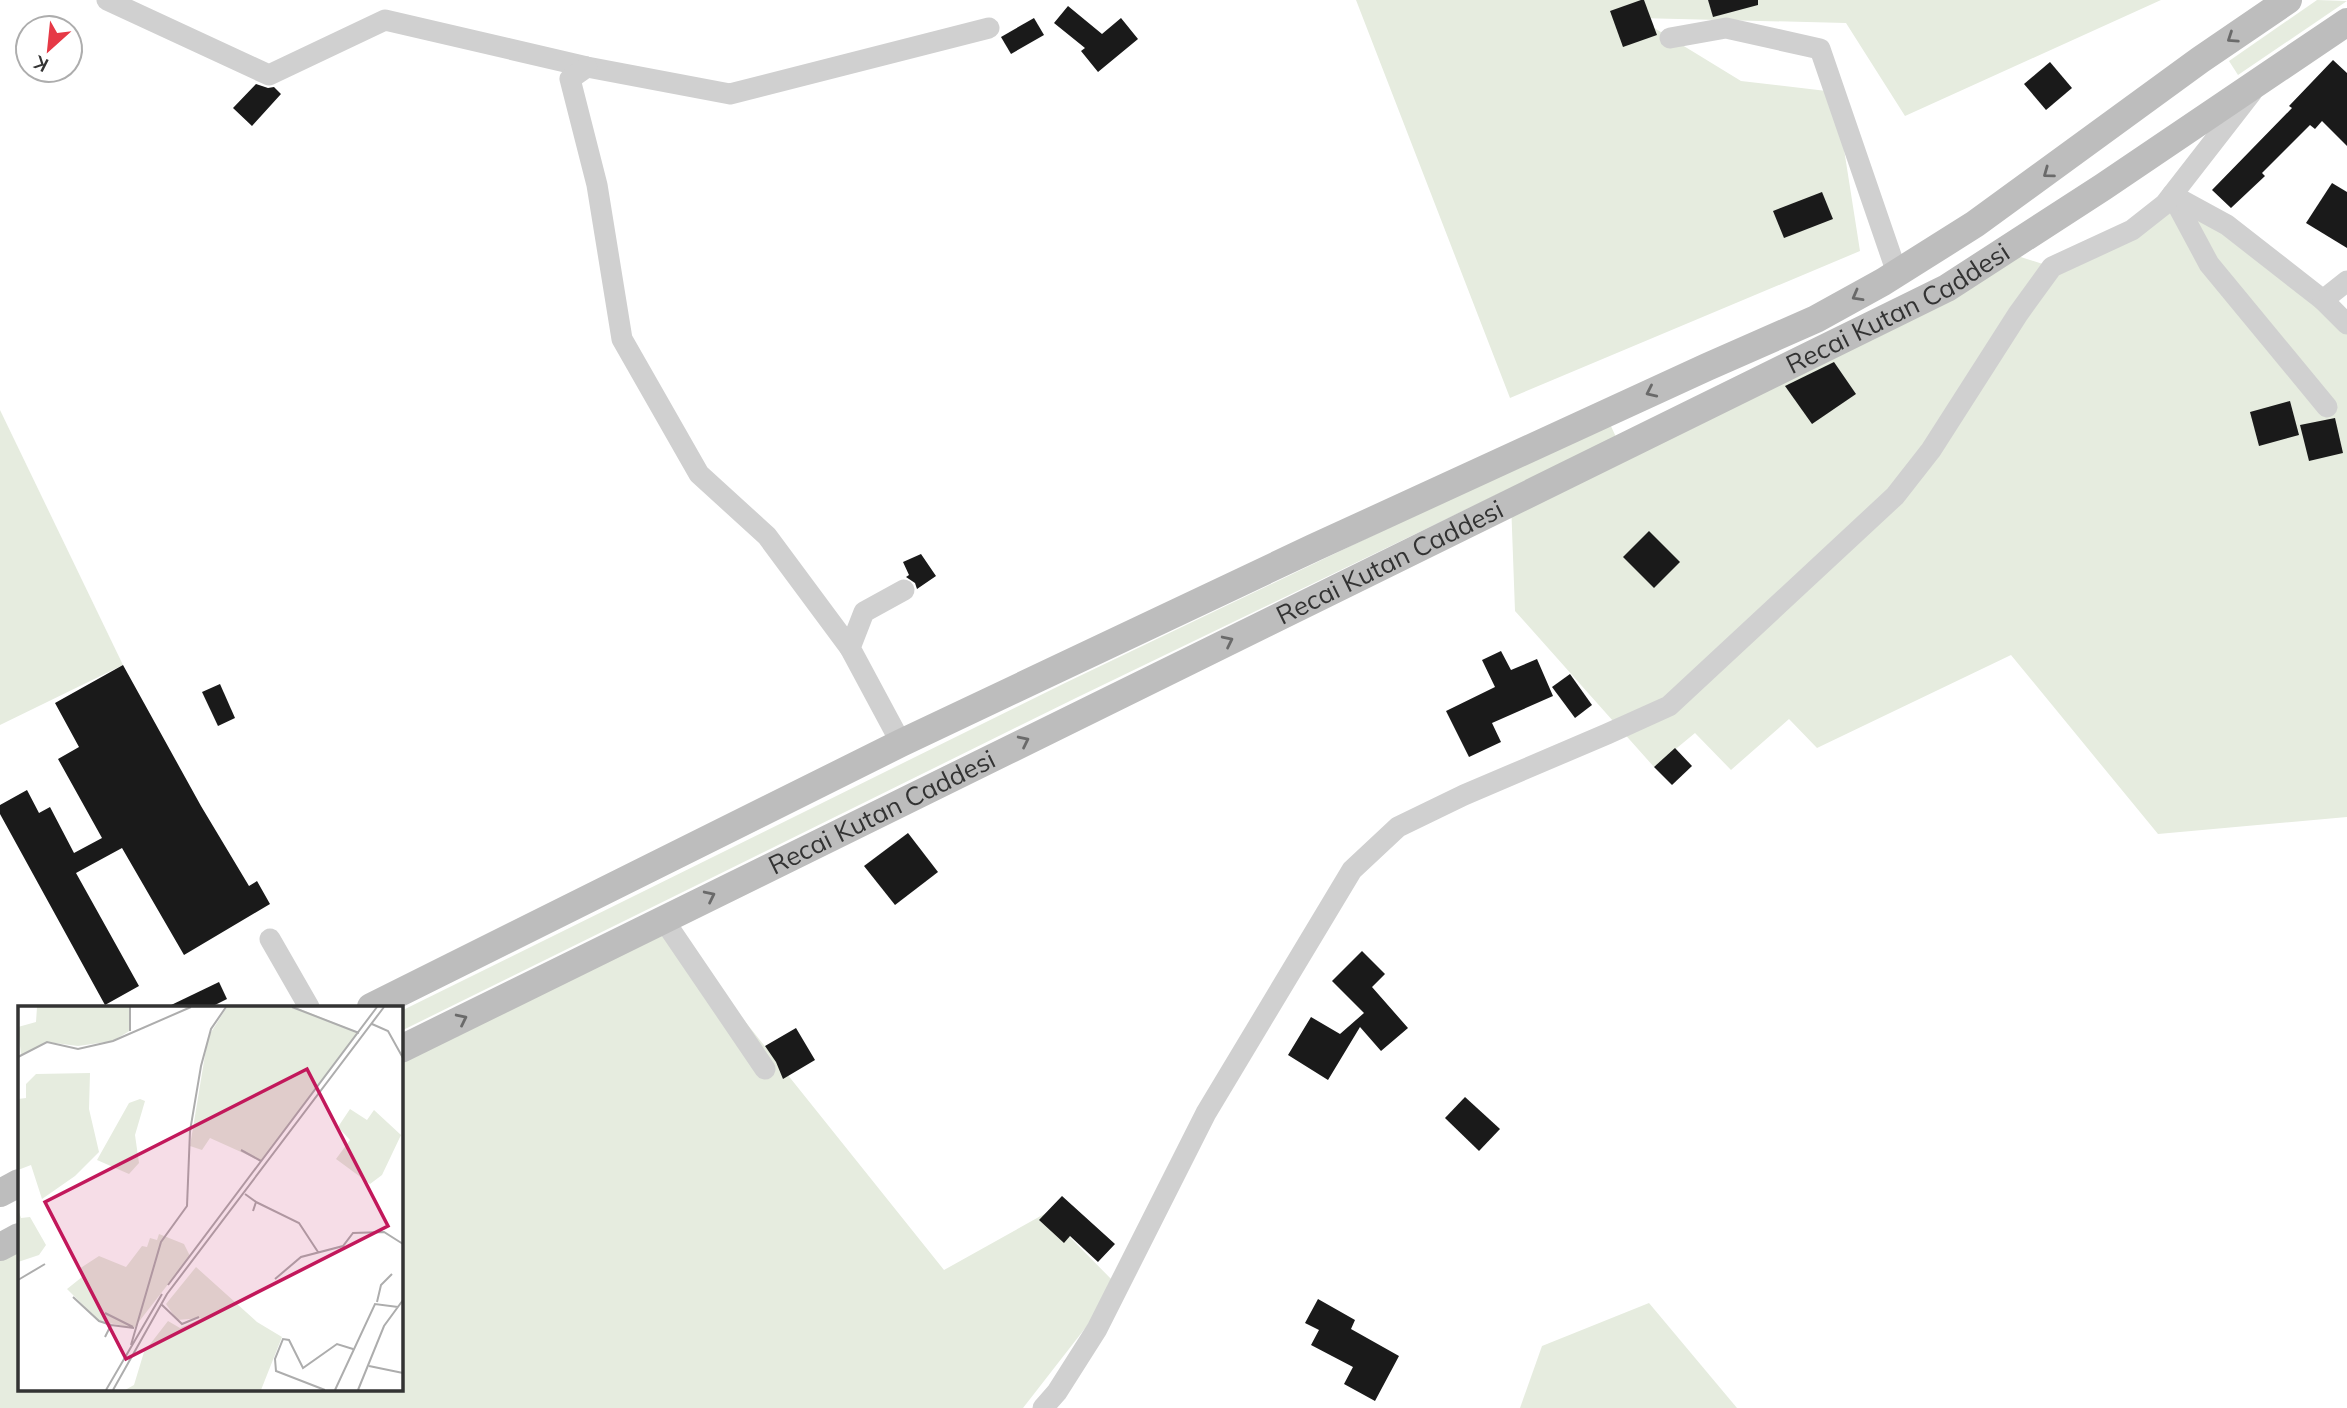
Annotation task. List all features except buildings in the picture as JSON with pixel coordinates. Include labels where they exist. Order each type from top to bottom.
[{"type":"main road","name":"Recai Kutan Caddesi","points":[[373,1006],[901,743],[1314,548],[1816,318],[1897,273],[2025,190],[2190,67],[2288,0]]},
{"type":"main road","name":"Recai Kutan Caddesi","points":[[402,1049],[1947,288],[2049,223],[2347,22]]},
{"type":"main road","points":[[0,1193],[18,1184]]},
{"type":"main road","points":[[0,1247],[18,1238]]},
{"type":"street","points":[[107,0],[268,75],[385,20],[587,66],[730,94],[989,29]]},
{"type":"street","points":[[1670,38],[1726,28],[1820,49],[1897,273]]},
{"type":"street","points":[[587,66],[570,79],[597,185],[622,339],[699,474],[767,537],[850,648],[901,743]]},
{"type":"street","points":[[1042,1408],[1057,1392],[1097,1329],[1206,1113],[1352,870],[1398,827],[1464,795],[1669,706],[1895,496],[1931,450],[2052,267],[2132,230],[2165,204],[2262,80]]},
{"type":"street","points":[[2172,195],[2227,225],[2323,300],[2347,324]]},
{"type":"street","points":[[2172,195],[2209,264],[2327,407]]},
{"type":"street","points":[[2323,300],[2347,281]]},
{"type":"street","points":[[850,648],[864,612],[904,590]]},
{"type":"street","points":[[663,919],[765,1069]]},
{"type":"street","points":[[270,939],[308,1006]]},
{"type":"shaded area","points":[[1356,0],[2161,0],[1905,116],[1846,23],[1638,18],[1741,81],[1835,92],[1860,251],[1510,398]]},
{"type":"shaded area","points":[[2317,0],[2347,1],[2238,75],[2229,61]]},
{"type":"shaded area","points":[[2172,195],[2347,330],[2347,817],[2158,834],[2011,655],[1817,748],[1789,719],[1731,770],[1695,733],[1654,767],[1515,611],[1511,502],[2005,252],[2052,267]]},
{"type":"shaded area","points":[[0,410],[123,665],[0,725]]},
{"type":"shaded area","points":[[1609,422],[1616,437],[1078,697],[402,1031],[402,1011],[1065,683]]},
{"type":"shaded area","points":[[663,919],[944,1270],[1046,1213],[1118,1286],[1023,1408],[0,1408],[0,1245],[18,1236],[18,1390],[402,1390],[402,1048]]},
{"type":"shaded area","points":[[1649,1303],[1737,1408],[1520,1408],[1542,1346]]}]
